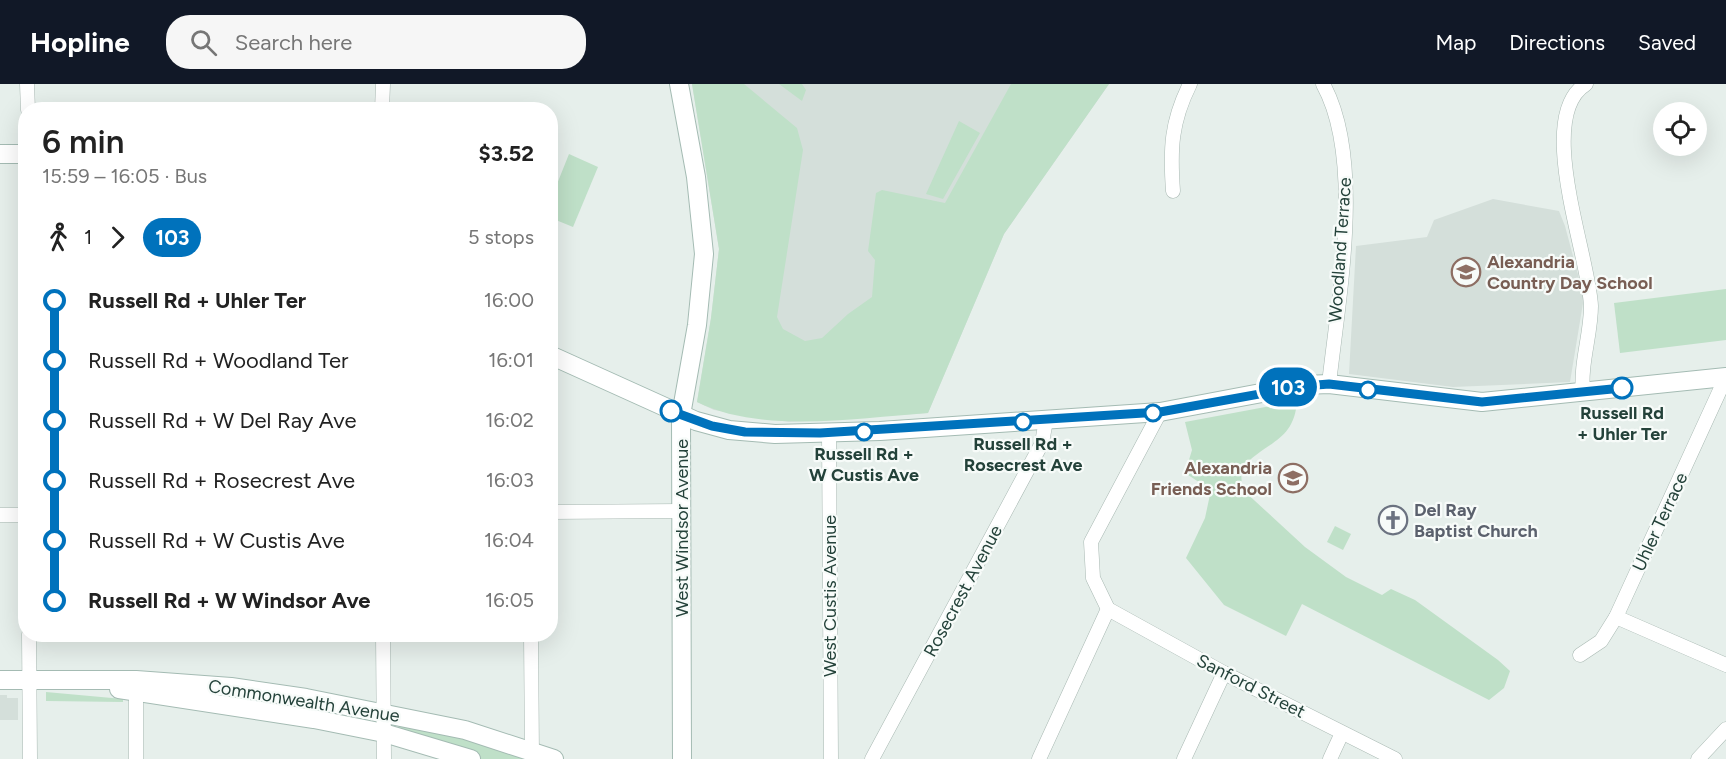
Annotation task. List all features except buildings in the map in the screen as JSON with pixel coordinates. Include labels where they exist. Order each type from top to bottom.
[{"type":"street","points":[[27,84],[28,102]]},
{"type":"street","points":[[382,102],[383,84]]},
{"type":"street","name":"West Windsor Avenue","points":[[679,84],[696,177],[704,254],[697,326],[681,415],[682,759]]},
{"type":"street","points":[[1173,191],[1172,135],[1178,110],[1190,84]]},
{"type":"street","name":"Woodland Terrace","points":[[1323,84],[1330,96],[1341,138],[1347,195],[1329,384]]},
{"type":"street","points":[[1583,393],[1581,372],[1591,306],[1566,176],[1563,139],[1570,103],[1575,92],[1586,84]]},
{"type":"street","points":[[0,154],[18,154]]},
{"type":"street","points":[[558,359],[681,415],[712,426],[745,432],[829,433],[1160,412],[1286,387],[1329,384],[1482,402],[1726,377]]},
{"type":"street","name":"Uhler Terrace","points":[[1580,655],[1601,641],[1616,616],[1726,377]]},
{"type":"street","points":[[1039,759],[1108,609],[1092,578],[1091,542],[1160,412]]},
{"type":"street","name":"Rosecrest Avenue","points":[[872,759],[1042,443],[1046,420]]},
{"type":"street","name":"West Custis Avenue","points":[[829,433],[831,759]]},
{"type":"street","points":[[558,512],[681,511]]},
{"type":"street","points":[[0,515],[18,515]]},
{"type":"street","name":"Sanford Street","points":[[1108,609],[1224,673],[1395,759]]},
{"type":"street","points":[[1616,616],[1726,665]]},
{"type":"street","points":[[29,642],[30,759]]},
{"type":"street","points":[[383,642],[384,759]]},
{"type":"street","points":[[531,642],[532,755]]},
{"type":"street","points":[[1184,759],[1224,673]]},
{"type":"street","name":"Commonwealth Avenue","points":[[0,680],[48,680],[136,686],[231,687],[383,713],[465,730],[532,755],[554,759]]},
{"type":"street","points":[[136,686],[136,759]]},
{"type":"street","name":"Commonwealth Avenue","points":[[136,686],[384,733],[471,759]]},
{"type":"street","points":[[1698,759],[1726,729]]},
{"type":"street","points":[[1330,759],[1342,733]]},
{"type":"shaded area","points":[[692,84],[1109,84],[1004,234],[928,413],[789,422],[714,410],[697,402],[711,318],[719,249]]},
{"type":"shaded area","name":"Alexandria Country Day School","points":[[1493,199],[1559,211],[1584,297],[1570,382],[1453,387],[1349,374],[1356,246],[1427,237],[1434,220]]},
{"type":"shaded area","points":[[0,695],[7,695],[7,698],[18,698],[18,720],[0,720]]},
{"type":"green space","points":[[692,84],[744,84],[797,128],[803,150],[777,317],[783,329],[805,341],[822,338],[848,314],[872,297],[875,260],[868,251],[876,193],[882,190],[945,203],[1011,84],[1109,84],[1004,234],[928,413],[841,420],[779,421],[722,412],[697,402],[711,318],[719,249]]},
{"type":"green space","points":[[779,84],[802,84],[806,90],[802,101]]},
{"type":"green space","points":[[959,121],[980,133],[943,199],[926,194]]},
{"type":"green space","points":[[569,154],[598,167],[573,227],[558,221],[558,182]]},
{"type":"green space","points":[[1726,289],[1726,340],[1620,353],[1614,303]]},
{"type":"green space","points":[[1297,401],[1295,415],[1284,434],[1241,469],[1242,489],[1305,547],[1346,577],[1382,595],[1391,589],[1415,600],[1498,660],[1510,671],[1504,688],[1489,700],[1302,604],[1286,636],[1224,605],[1186,558],[1205,518],[1211,490],[1185,473],[1192,450],[1185,422]]},
{"type":"green space","points":[[1335,526],[1351,534],[1343,550],[1327,542]]},
{"type":"green space","points":[[46,692],[123,699],[123,702],[46,701]]},
{"type":"green space","points":[[400,725],[445,730],[525,759],[481,759],[398,729]]},
{"type":"bus line","name":"103","points":[[671,411],[729,430],[775,434],[820,433],[1160,412],[1286,387],[1329,384],[1482,402],[1622,388]]},
{"type":"place","name":"Alexandria Country Day School","points":[[1466,272]]},
{"type":"place","name":"Russell Rd + Uhler Ter","points":[[1622,388]]},
{"type":"place","name":"Russell Rd + Rosecrest Ave","points":[[1023,422]]},
{"type":"place","name":"Russell Rd + W Custis Ave","points":[[864,432]]},
{"type":"place","name":"Alexandria Friends School","points":[[1293,478]]},
{"type":"place","name":"Del Ray Baptist Church","points":[[1393,520]]}]
